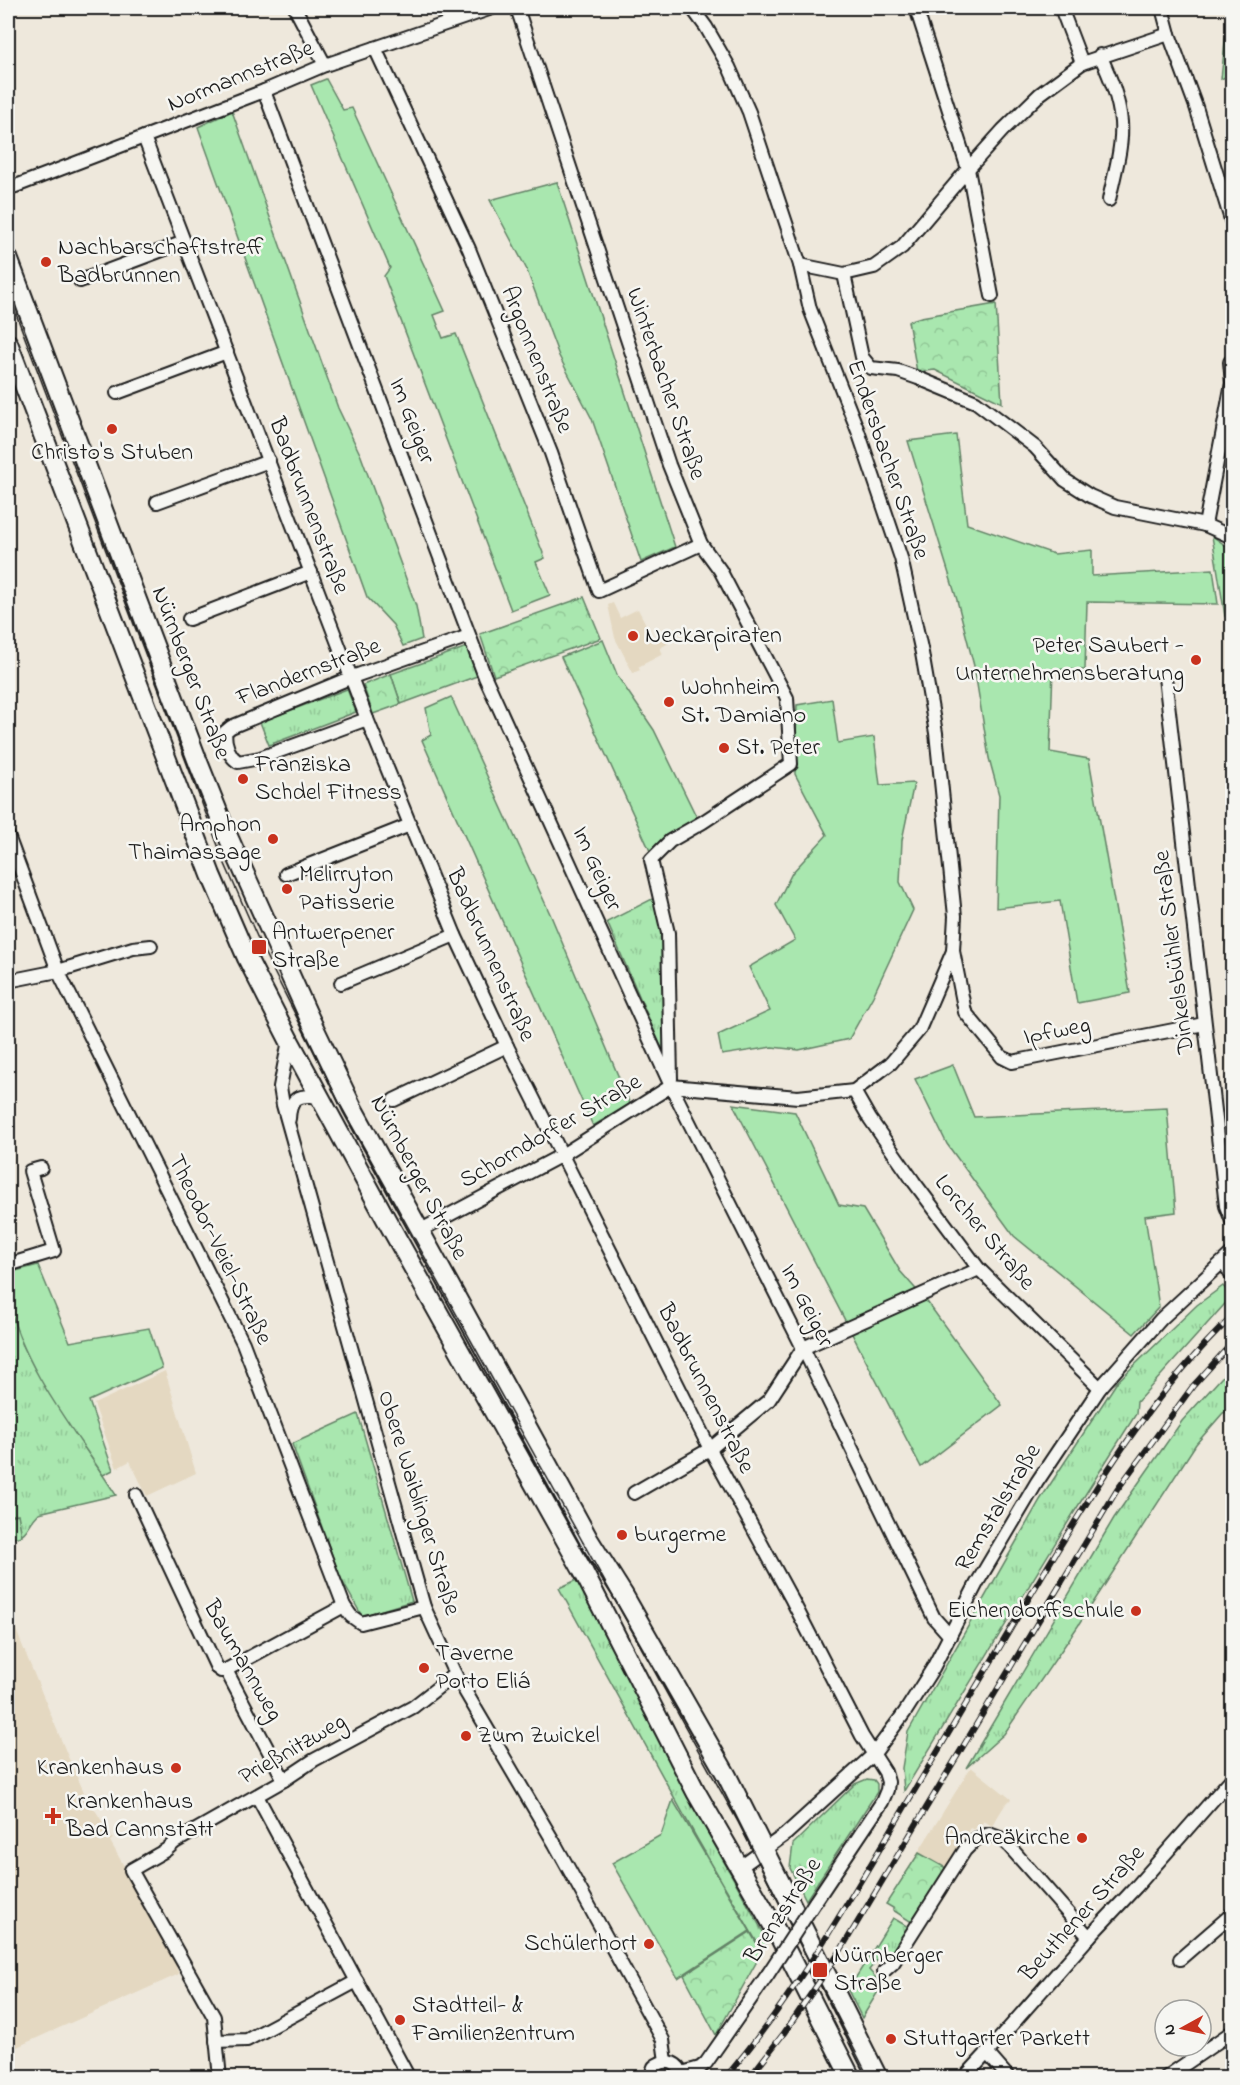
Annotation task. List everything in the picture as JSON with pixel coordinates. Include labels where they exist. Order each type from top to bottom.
[{"type":"main road","name":"Nürnberger Straße","points":[[8,258],[165,678],[226,832],[308,1015],[352,1107],[589,1540],[623,1594],[727,1776],[878,2078]]},
{"type":"main road","name":"Nürnberger Straße","points":[[8,343],[211,875],[247,958],[320,1097],[584,1573],[696,1792],[783,1943],[851,2078]]},
{"type":"street","points":[[295,8],[325,65]]},
{"type":"street","name":"Normannstraße","points":[[8,189],[463,13],[492,8]]},
{"type":"street","name":"Winterbacher Straße","points":[[517,8],[669,465],[701,543],[720,570],[787,698],[791,764],[670,841],[651,860],[668,933],[671,1086]]},
{"type":"street","name":"Endersbacher Straße","points":[[692,8],[729,67],[749,112],[800,264],[810,309],[858,431],[901,558],[922,653],[936,733],[955,916],[953,951]]},
{"type":"street","points":[[916,8],[968,169],[992,296]]},
{"type":"street","points":[[1061,8],[1082,63]]},
{"type":"street","points":[[1162,8],[1233,223]]},
{"type":"street","points":[[800,264],[844,274],[874,267],[902,247],[1003,130],[1040,94],[1082,63],[1100,55],[1169,34]]},
{"type":"street","name":"Argonnenstraße","points":[[375,48],[469,249],[550,453],[599,591],[701,543]]},
{"type":"street","points":[[1100,55],[1115,87],[1121,122],[1119,151],[1108,200]]},
{"type":"street","name":"Im Geiger","points":[[264,91],[485,677],[671,1086],[803,1348],[934,1618],[950,1636]]},
{"type":"street","name":"Badbrunnenstraße","points":[[144,137],[367,719],[455,935],[507,1046],[710,1449],[873,1755]]},
{"type":"street","points":[[80,281],[184,242]]},
{"type":"street","points":[[844,274],[862,357],[871,368],[918,378],[976,402],[1035,447],[1065,480],[1090,496],[1115,507],[1205,525],[1233,537]]},
{"type":"street","points":[[117,393],[227,352]]},
{"type":"street","points":[[1205,525],[1232,383],[1230,362]]},
{"type":"street","points":[[157,502],[269,461]]},
{"type":"street","points":[[189,619],[311,572]]},
{"type":"street","name":"Flandernstraße","points":[[367,719],[260,758],[238,762],[228,752],[225,740],[225,732],[231,727],[352,677],[469,636]]},
{"type":"street","name":"Dinkelsbühler Straße","points":[[1165,677],[1226,1206],[1233,1221]]},
{"type":"street","points":[[286,874],[410,825]]},
{"type":"street","name":"Theodor-Veiel-Straße","points":[[8,836],[58,971],[243,1343],[344,1606]]},
{"type":"street","points":[[341,983],[455,935]]},
{"type":"street","points":[[8,981],[58,971],[133,948],[151,946]]},
{"type":"street","points":[[671,1086],[798,1097],[854,1091],[891,1064],[919,1030],[953,951]]},
{"type":"street","name":"Ipfweg","points":[[953,951],[965,1012],[1002,1057],[1012,1062],[1204,1024]]},
{"type":"street","name":"Obere Waiblinger Straße","points":[[289,1040],[280,1087],[323,1251],[423,1607],[455,1674],[555,1844],[663,2040],[666,2061]]},
{"type":"street","points":[[394,1100],[507,1046]]},
{"type":"street","name":"Schorndorfer Straße","points":[[419,1231],[562,1155],[671,1086]]},
{"type":"street","name":"Lorcher Straße","points":[[854,1091],[870,1119],[914,1182],[979,1269],[1100,1388]]},
{"type":"street","points":[[289,1124],[289,1109],[293,1101],[305,1095],[320,1097]]},
{"type":"street","points":[[8,1265],[54,1251],[30,1171],[41,1167]]},
{"type":"street","name":"Remstalstraße","points":[[739,1868],[786,1834],[873,1755],[910,1704],[1036,1482],[1100,1388],[1161,1319],[1233,1253]]},
{"type":"street","points":[[1223,1262],[1233,1276]]},
{"type":"street","points":[[634,1493],[710,1449],[769,1400],[803,1348],[979,1269]]},
{"type":"street","name":"Baumannweg","points":[[136,1495],[217,1668],[221,1671],[226,1670],[284,1780]]},
{"type":"street","points":[[226,1670],[344,1606],[351,1616],[361,1623],[423,1607]]},
{"type":"street","name":"Prießnitzweg","points":[[220,2078],[214,2017],[131,1870],[314,1760],[413,1707],[455,1674]]},
{"type":"street","name":"Brenzstraße","points":[[683,2075],[706,2063],[866,1827],[887,1791],[888,1782],[885,1772],[873,1755]]},
{"type":"street","name":"Beuthener Straße","points":[[964,2078],[1233,1778]]},
{"type":"street","points":[[257,1796],[409,2078]]},
{"type":"street","points":[[884,1971],[893,1963],[965,1850],[976,1839],[989,1834],[1000,1838],[1009,1846],[1089,1937]]},
{"type":"street","points":[[1180,1959],[1233,1914]]},
{"type":"street","points":[[216,2041],[248,2040],[357,1981]]},
{"type":"street","points":[[1165,2078],[1233,2032]]},
{"type":"street","points":[[987,2053],[1009,2078]]},
{"type":"street","points":[[650,2078],[654,2067],[666,2061],[679,2067],[683,2075]]},
{"type":"shaded area","name":"Neckarpiraten","points":[[613,603],[620,618],[638,609],[653,638],[664,633],[669,643],[660,648],[663,654],[638,667],[640,670],[633,673],[615,638],[608,605]]},
{"type":"shaded area","points":[[165,1371],[196,1473],[147,1496],[130,1461],[117,1468],[94,1404]]},
{"type":"shaded area","name":"Krankenhaus Bad Cannstatt","points":[[8,1615],[84,1792],[113,1839],[110,1841],[179,1965],[176,1967],[179,1974],[8,2051]]},
{"type":"shaded area","points":[[971,1767],[1011,1799],[992,1826],[984,1821],[974,1830],[970,1828],[946,1868],[893,1910],[886,1904]]},
{"type":"green space","points":[[1231,8],[1232,74],[1221,79],[1227,23]]},
{"type":"green space","points":[[326,79],[343,110],[352,108],[445,311],[434,315],[443,338],[456,334],[545,558],[536,562],[550,595],[511,610],[384,276],[390,268],[311,85]]},
{"type":"green space","points":[[232,111],[338,408],[361,456],[416,606],[422,639],[403,646],[393,625],[367,597],[198,127]]},
{"type":"green space","points":[[557,182],[675,547],[641,562],[592,419],[559,356],[526,268],[490,200]]},
{"type":"green space","points":[[996,304],[1002,403],[935,370],[917,372],[908,321]]},
{"type":"green space","points":[[956,435],[967,524],[1054,554],[1092,550],[1092,576],[1213,569],[1218,604],[1087,602],[1085,670],[1053,669],[1050,752],[1089,759],[1130,993],[1077,1003],[1060,901],[996,908],[999,795],[989,758],[974,666],[957,600],[908,441]]},
{"type":"green space","points":[[1212,536],[1232,550],[1232,616],[1225,616]]},
{"type":"green space","points":[[584,597],[601,638],[494,676],[480,634]]},
{"type":"green space","points":[[603,640],[618,677],[654,730],[698,820],[651,853],[561,657]]},
{"type":"green space","points":[[467,647],[477,676],[401,704],[391,674]]},
{"type":"green space","points":[[391,674],[401,704],[373,714],[363,685]]},
{"type":"green space","points":[[347,689],[356,712],[269,745],[260,722]]},
{"type":"green space","points":[[451,697],[551,916],[630,1104],[593,1126],[422,740],[431,735],[426,708]]},
{"type":"green space","points":[[832,699],[838,743],[874,737],[880,785],[914,783],[902,840],[900,882],[913,910],[873,996],[849,1039],[799,1050],[772,1047],[722,1055],[718,1035],[770,1011],[749,967],[795,940],[776,905],[792,873],[827,835],[795,774],[797,705]]},
{"type":"green space","points":[[654,898],[663,936],[667,1060],[607,922]]},
{"type":"green space","points":[[953,1065],[974,1117],[1167,1108],[1176,1212],[1145,1216],[1159,1307],[1134,1334],[1014,1236],[947,1144],[915,1079]]},
{"type":"green space","points":[[733,1104],[795,1112],[839,1205],[863,1209],[900,1271],[928,1303],[1002,1405],[921,1467]]},
{"type":"green space","points":[[38,1265],[70,1342],[149,1328],[162,1368],[89,1401],[113,1470],[103,1475],[35,1370],[15,1325],[7,1298],[8,1273]]},
{"type":"green space","points":[[1223,1286],[1232,1296],[1137,1402],[1136,1414],[904,1791],[902,1768],[908,1732],[1040,1500],[1117,1382],[1197,1305]]},
{"type":"green space","points":[[8,1299],[23,1345],[47,1390],[116,1495],[39,1513],[24,1533],[8,1539]]},
{"type":"green space","points":[[1232,1366],[1232,1411],[1223,1413],[1196,1444],[1078,1626],[1004,1734],[966,1768],[1114,1518],[1182,1421]]},
{"type":"green space","points":[[358,1414],[412,1601],[362,1616],[340,1577],[292,1444]]},
{"type":"green space","points":[[18,1514],[22,1536],[8,1539],[8,1516]]},
{"type":"green space","points":[[581,1578],[683,1788],[768,1941],[762,1951],[696,1837],[559,1588]]},
{"type":"green space","points":[[867,1779],[874,1780],[877,1784],[877,1792],[806,1900],[790,1868],[793,1844],[855,1784]]},
{"type":"green space","points":[[673,1800],[750,1931],[678,1978],[612,1863],[661,1835]]},
{"type":"green space","points":[[919,1853],[946,1868],[913,1923],[886,1904]]},
{"type":"green space","points":[[893,1918],[910,1928],[894,1953],[877,1960],[869,1970],[882,1985],[862,2018],[848,1990]]},
{"type":"green space","points":[[750,1932],[762,1952],[716,2035],[684,1975]]},
{"type":"tram line","points":[[8,293],[225,864],[263,950],[341,1106],[738,1822],[869,2078]]},
{"type":"railway","points":[[725,2078],[772,2018],[835,1923],[1106,1473],[1152,1407],[1177,1376],[1232,1317]]},
{"type":"railway","points":[[749,2078],[784,2033],[839,1953],[1117,1490],[1193,1386],[1232,1343]]},
{"type":"place","name":"Nachbarschaftstreff Badbrunnen","points":[[46,262]]},
{"type":"place","name":"Christo's Stuben","points":[[112,429]]},
{"type":"place","name":"Neckarpiraten","points":[[633,636]]},
{"type":"place","name":"Peter Saubert - Unternehmensberatung","points":[[1196,660]]},
{"type":"place","name":"Wohnheim St. Damiano","points":[[669,702]]},
{"type":"place","name":"St. Peter","points":[[724,748]]},
{"type":"place","name":"Franziska Schdel Fitness","points":[[243,779]]},
{"type":"place","name":"Amphon Thaimassage","points":[[273,839]]},
{"type":"place","name":"Melirryton Patisserie","points":[[287,889]]},
{"type":"place","name":"Antwerpener Straße","points":[[259,947]]},
{"type":"place","name":"burgerme","points":[[622,1535]]},
{"type":"place","name":"Eichendorffschule","points":[[1136,1611]]},
{"type":"place","name":"Taverne Porto Eliá","points":[[424,1668]]},
{"type":"place","name":"Zum Zwickel","points":[[466,1736]]},
{"type":"place","name":"Krankenhaus","points":[[176,1768]]},
{"type":"place","name":"Krankenhaus Bad Cannstatt","points":[[53,1816]]},
{"type":"place","name":"Andreäkirche","points":[[1082,1838]]},
{"type":"place","name":"Schülerhort","points":[[649,1944]]},
{"type":"place","name":"Nürnberger Straße","points":[[820,1970]]},
{"type":"place","name":"Stadtteil- & Familienzentrum","points":[[400,2020]]},
{"type":"place","name":"Stuttgarter Parkett","points":[[891,2039]]}]
